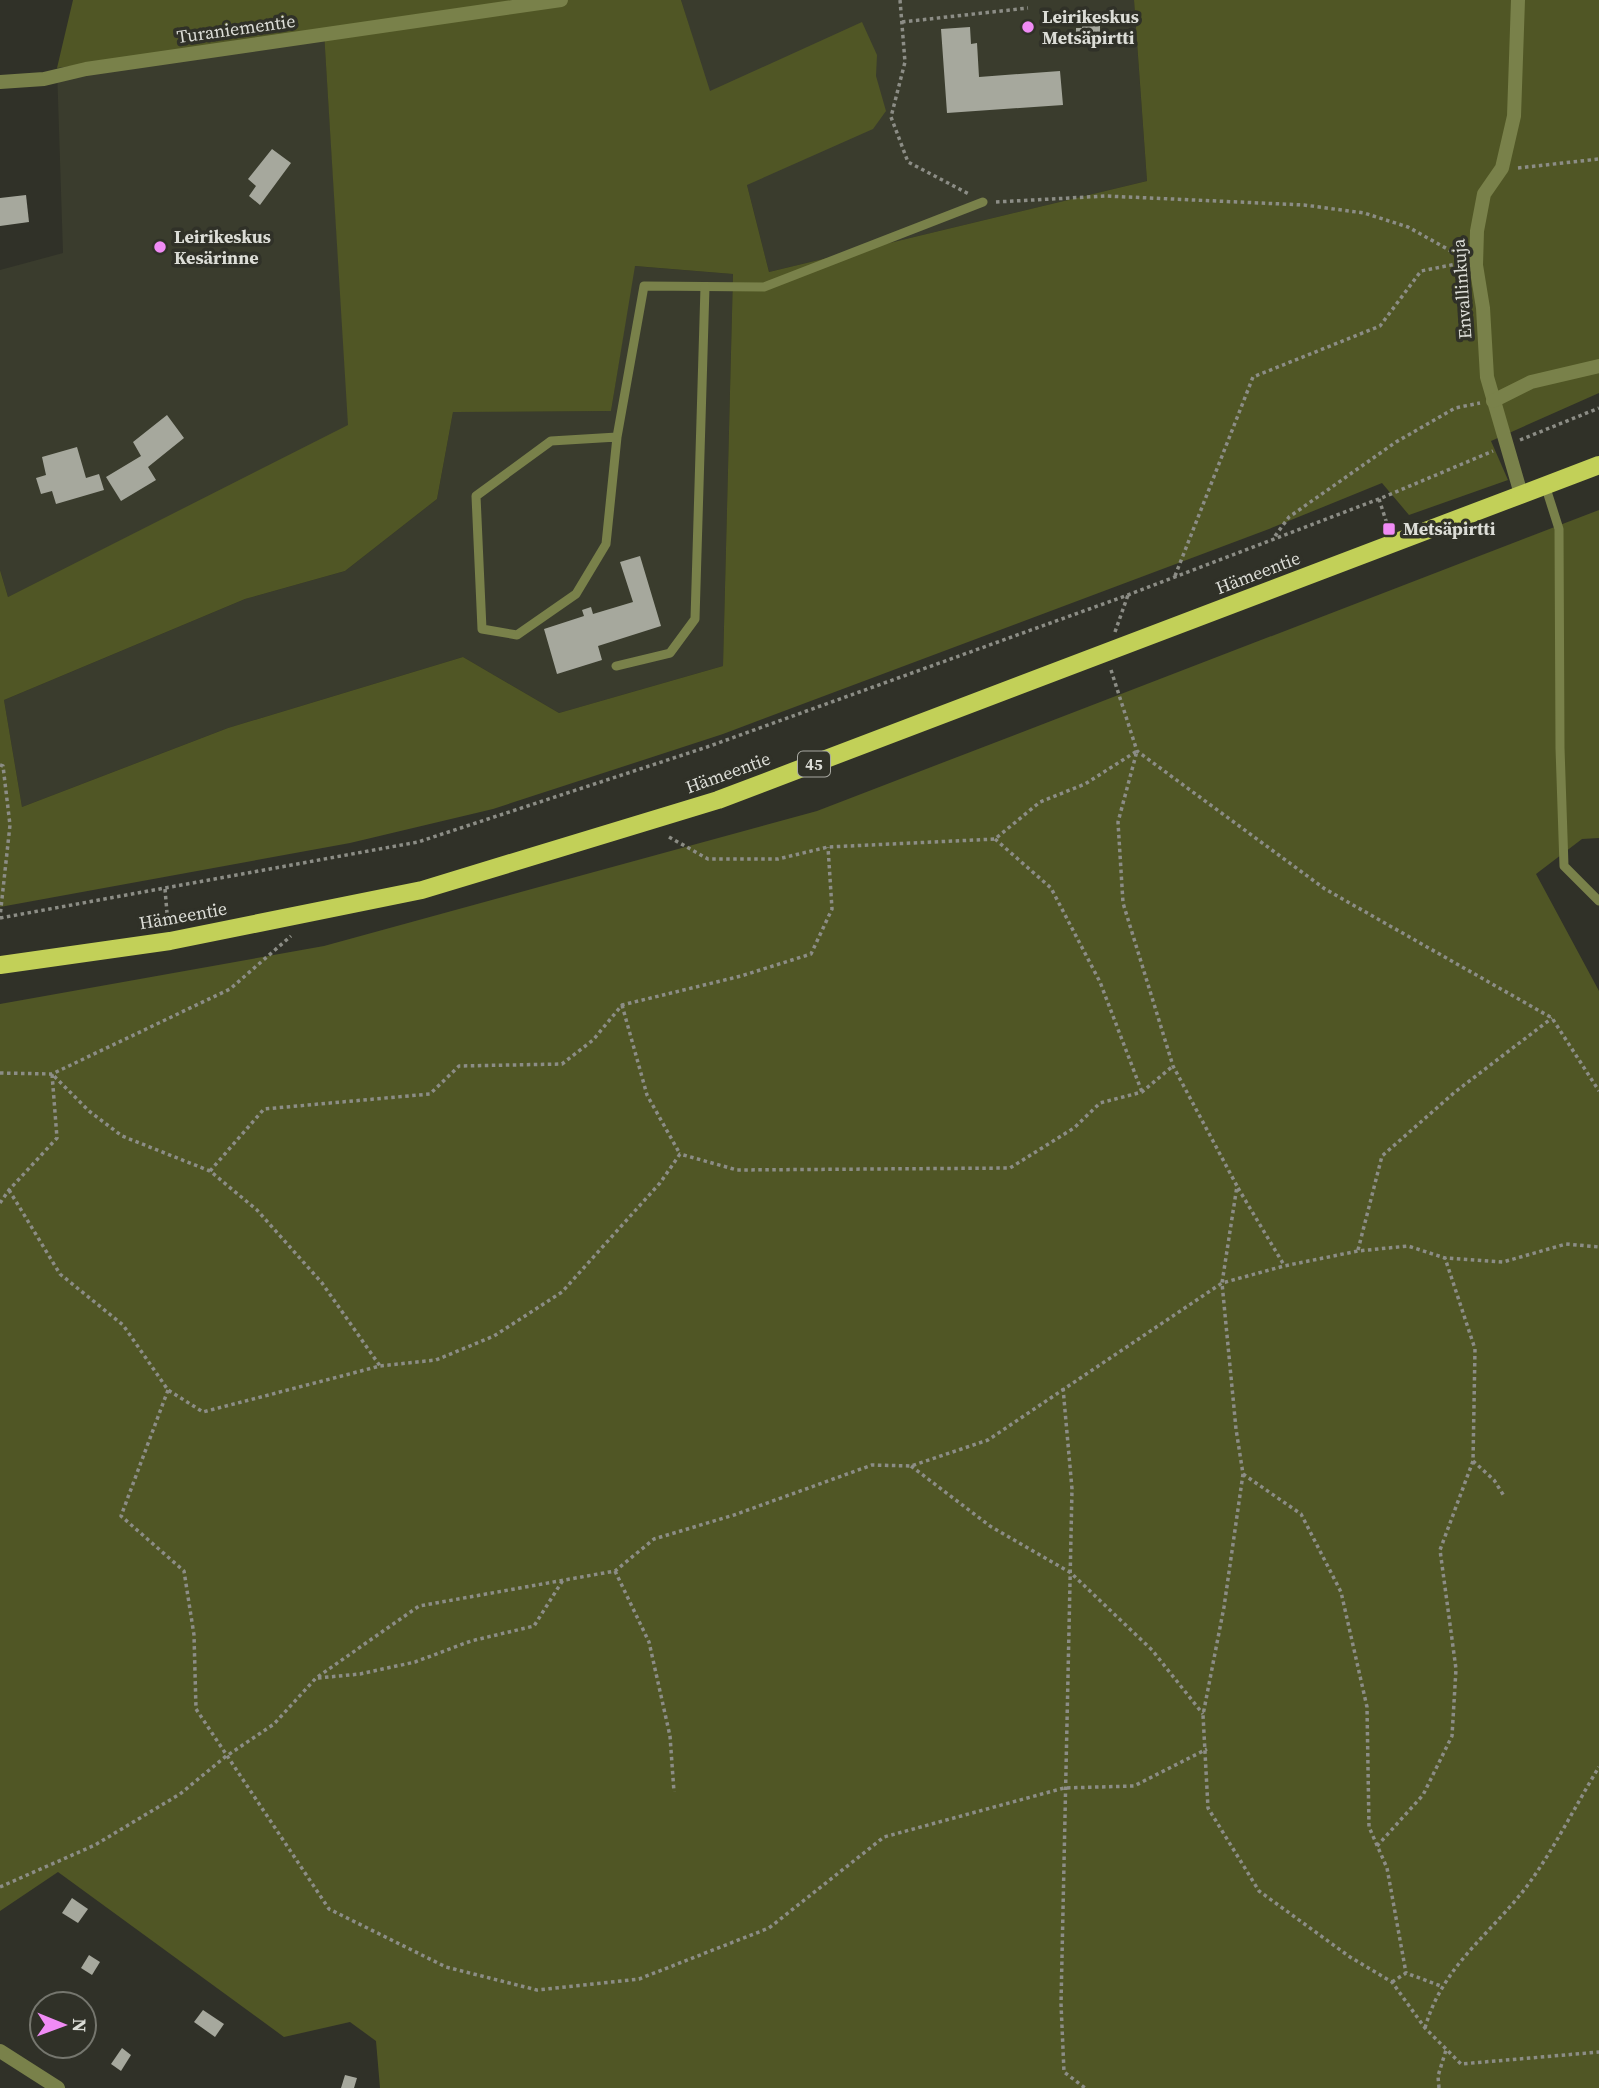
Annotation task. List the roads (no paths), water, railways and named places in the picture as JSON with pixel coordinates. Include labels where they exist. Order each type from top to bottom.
[{"type":"main road","name":"Hämeentie","points":[[0,965],[170,941],[422,890],[705,804],[1107,654],[1599,465]]},
{"type":"street","name":"Turaniementie","points":[[0,82],[44,79],[86,69],[561,0]]},
{"type":"street","name":"Envallinkuja","points":[[1518,0],[1514,116],[1502,168],[1483,194],[1477,231],[1476,265],[1483,308],[1487,377],[1521,494]]},
{"type":"street","points":[[1493,401],[1531,382],[1599,366]]},
{"type":"street","points":[[0,2052],[58,2088]]},
{"type":"lane","points":[[617,437],[551,441],[476,496],[482,629],[517,635],[576,594],[606,544],[617,437],[644,286],[764,288],[983,202]]},
{"type":"lane","points":[[617,666],[670,653],[695,619],[705,287]]},
{"type":"lane","points":[[1545,485],[1559,529],[1560,748],[1564,866],[1599,901]]},
{"type":"place","name":"Leirikeskus Metsäpirtti","points":[[1028,27]]},
{"type":"place","name":"Leirikeskus Kesärinne","points":[[160,247]]},
{"type":"place","name":"Metsäpirtti","points":[[1389,529]]}]
